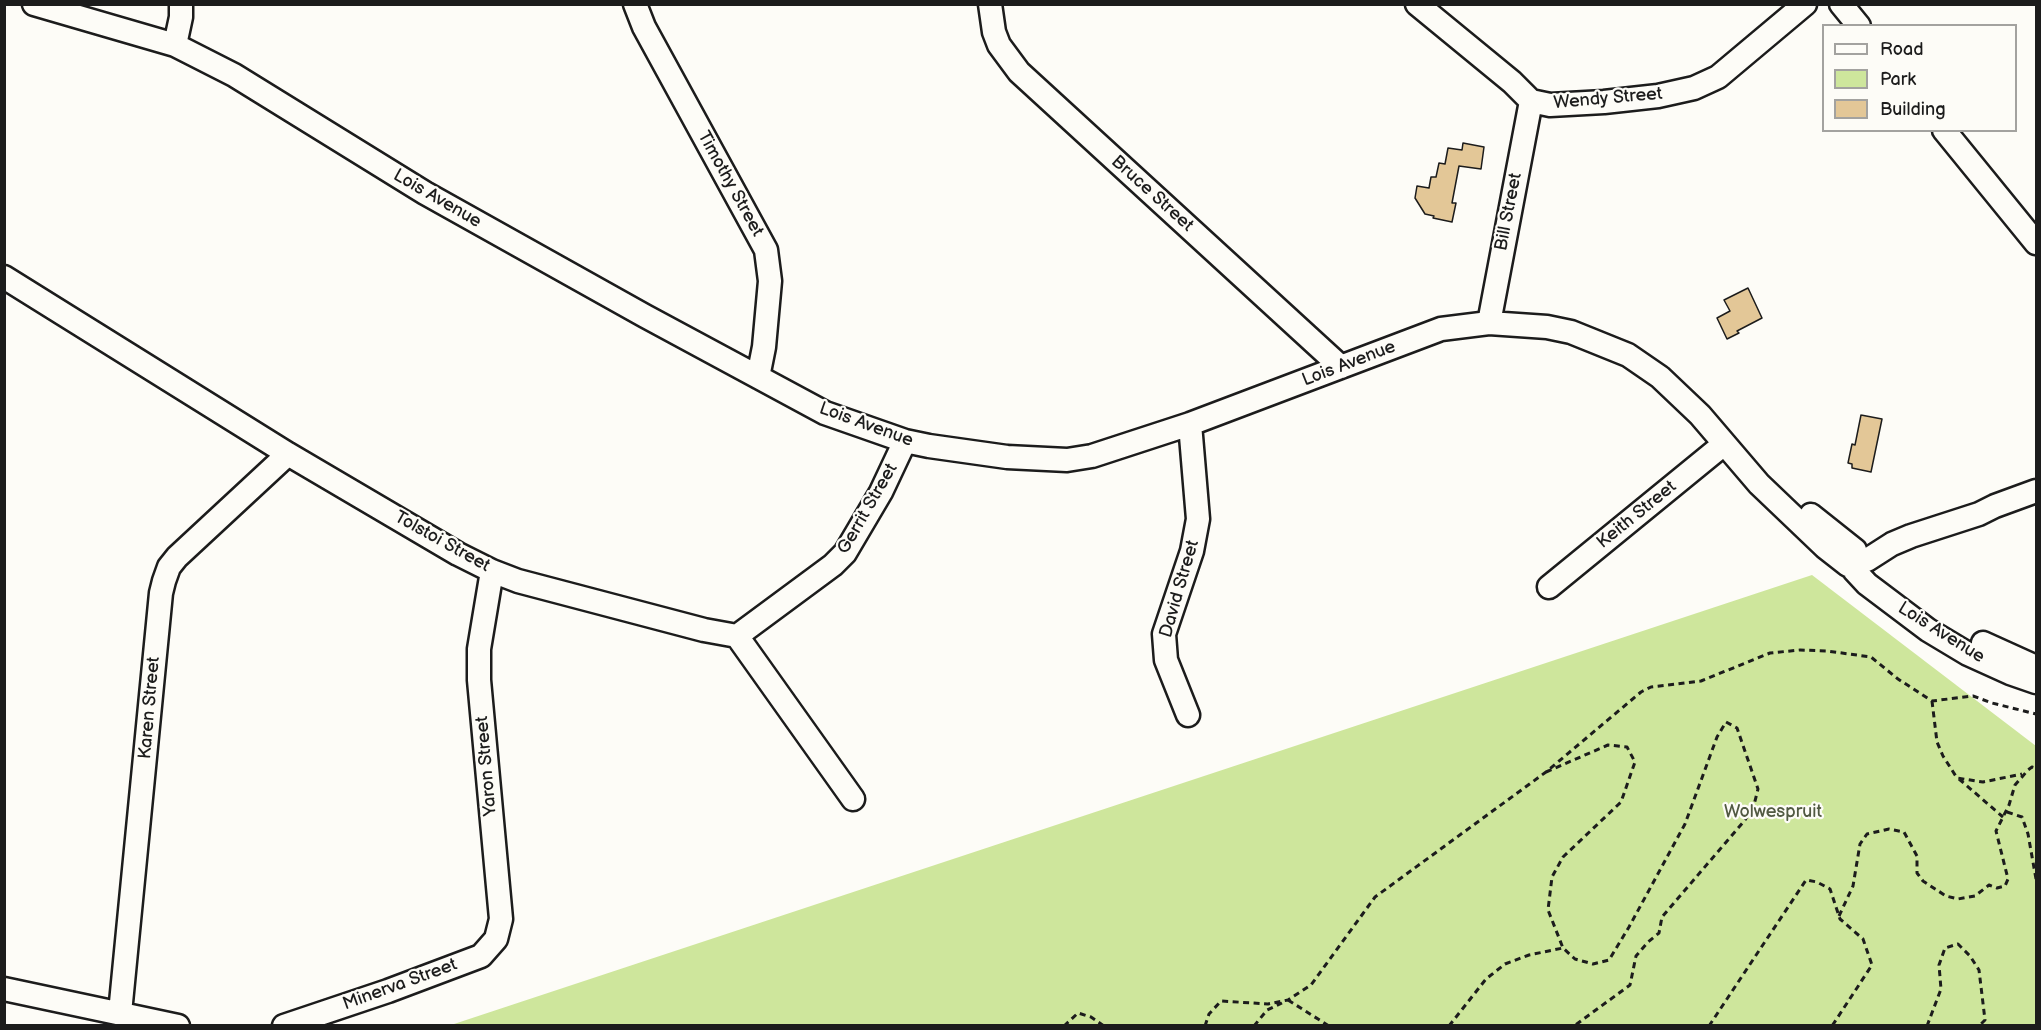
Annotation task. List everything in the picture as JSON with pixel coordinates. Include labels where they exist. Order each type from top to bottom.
[{"type":"street","name":"Lois Avenue","points":[[34,4],[175,45],[234,75],[425,193],[825,413],[905,441],[1007,457],[1067,460],[1118,449],[1190,424],[1442,329],[1488,323],[1547,327],[1571,332],[1628,355],[1660,377],[1700,415],[1728,447],[1768,474],[1858,560],[1926,612],[1972,638],[2037,667]]},
{"type":"street","points":[[175,45],[181,17],[181,4]]},
{"type":"street","name":"Timothy Street","points":[[634,4],[766,250],[770,281],[764,347],[758,376]]},
{"type":"street","name":"Bruce Street","points":[[990,4],[994,32],[999,45],[1019,72],[1341,367]]},
{"type":"street","name":"Wendy Street","points":[[1417,4],[1512,82],[1531,101],[1550,105],[1658,96],[1694,88],[1718,77],[1805,4]]},
{"type":"street","points":[[1841,4],[1857,24]]},
{"type":"street","name":"Bill Street","points":[[1488,323],[1531,101]]},
{"type":"street","points":[[1946,132],[2034,236]]},
{"type":"street","name":"Tolstoi Street","points":[[4,277],[288,454],[458,554],[492,571],[518,581],[704,630],[737,636]]},
{"type":"street","name":"David Street","points":[[1188,716],[1166,660],[1164,634],[1192,551],[1198,519],[1190,424]]},
{"type":"street","name":"Gerrit Street","points":[[737,636],[833,565],[845,553],[881,492],[905,441]]},
{"type":"street","name":"Keith Street","points":[[1549,587],[1728,447]]},
{"type":"street","name":"Karen Street","points":[[120,1013],[164,581],[169,567],[177,557],[288,454]]},
{"type":"street","points":[[1858,560],[1892,544],[2037,491]]},
{"type":"street","name":"Lois Avenue","points":[[1858,560],[1867,584],[1928,630],[1968,654],[2010,673],[2037,682]]},
{"type":"street","name":"Yaron Street","points":[[481,956],[496,939],[501,919],[479,680],[480,649],[492,571]]},
{"type":"street","points":[[737,636],[853,799]]},
{"type":"street","name":"Minerva Street","points":[[284,1026],[388,991],[481,956]]},
{"type":"street","points":[[4,989],[178,1026]]},
{"type":"path","points":[[1254,1026],[1267,1010],[1311,985],[1375,897],[1545,772],[1641,692],[1651,687],[1701,681],[1770,653],[1800,650],[1871,657],[1898,679],[1932,701],[1973,696],[2037,714]]},
{"type":"path","points":[[1932,701],[1938,742],[1943,756],[1957,778],[2002,817]]},
{"type":"path","points":[[1545,772],[1608,745],[1626,747],[1635,762],[1622,802],[1563,857],[1552,877],[1548,910],[1563,948],[1575,958],[1593,964],[1609,960],[1685,824],[1717,737],[1726,722],[1737,728],[1758,789],[1754,805],[1745,820],[1662,917],[1659,933],[1636,956],[1630,985],[1574,1026]]},
{"type":"path","points":[[1839,916],[1853,886],[1860,844],[1867,834],[1889,829],[1904,832],[1917,856],[1917,873],[1923,881],[1946,896],[1958,899],[1975,896],[1989,885],[1997,888],[2005,886],[2008,879],[1996,834],[2002,817],[2007,812],[2015,785],[2024,773],[2032,767],[2037,768]]},
{"type":"path","points":[[1957,778],[1983,782],[2024,773]]},
{"type":"path","points":[[2007,812],[2022,817],[2028,834],[2037,879]]},
{"type":"path","points":[[1709,1026],[1806,880],[1830,889],[1840,919],[1863,939],[1872,965],[1833,1026]]},
{"type":"path","points":[[1927,1026],[1941,989],[1939,965],[1945,948],[1958,944],[1979,970],[1985,1020],[1979,1026]]},
{"type":"path","points":[[1449,1026],[1486,979],[1504,964],[1529,955],[1563,948]]},
{"type":"path","points":[[1204,1026],[1209,1014],[1221,1001],[1268,1004],[1288,1000],[1329,1026]]},
{"type":"path","points":[[1064,1026],[1077,1013],[1091,1017],[1104,1026]]},
{"type":"green space","name":"Wolwespruit","points":[[1812,575],[2036,746],[2036,1025],[451,1025]]},
{"type":"building","points":[[1463,143],[1484,147],[1481,169],[1459,166],[1452,203],[1456,203],[1452,222],[1433,218],[1434,216],[1425,214],[1415,198],[1417,186],[1429,188],[1431,177],[1436,177],[1439,163],[1445,164],[1448,148],[1462,150]]},
{"type":"building","points":[[1748,288],[1762,318],[1727,339],[1717,318],[1730,311],[1724,300]]},
{"type":"building","points":[[1861,415],[1882,419],[1871,472],[1852,468],[1852,464],[1848,463],[1852,444],[1855,445]]}]
